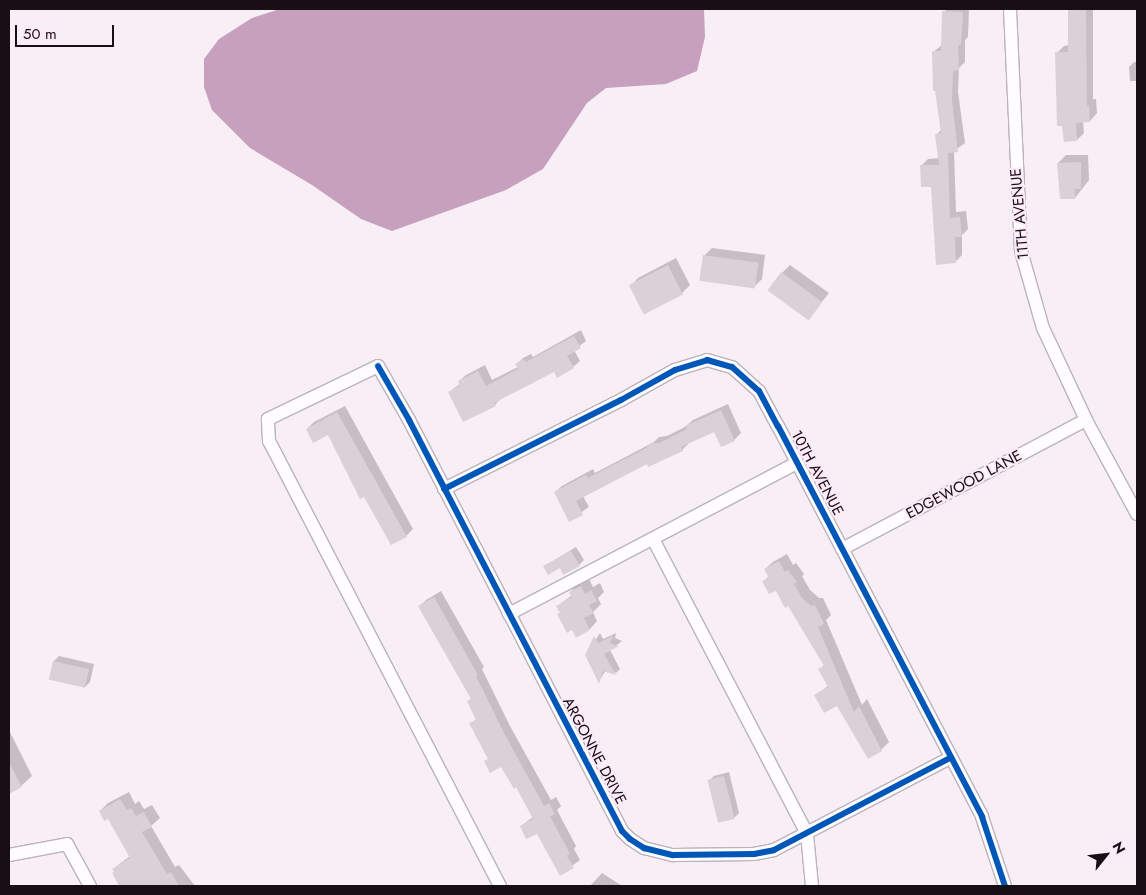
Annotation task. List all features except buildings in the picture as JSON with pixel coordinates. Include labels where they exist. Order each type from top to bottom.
[{"type":"street","name":"11TH AVENUE","points":[[1010,9],[1021,251],[1043,328],[1086,420],[1137,514]]},
{"type":"street","name":"10TH AVENUE","points":[[444,489],[621,400],[675,370],[707,360],[732,367],[759,391],[797,463],[982,817],[1005,886]]},
{"type":"street","name":"ARGONNE DRIVE","points":[[500,886],[269,441],[268,419],[378,366],[409,420],[622,831],[630,839],[644,848],[672,855],[754,854],[786,845],[950,758]]},
{"type":"street","name":"EDGEWOOD LANE","points":[[842,549],[1086,420]]},
{"type":"street","points":[[509,614],[797,463]]},
{"type":"street","points":[[653,539],[807,834],[812,886]]},
{"type":"street","points":[[9,855],[67,844],[90,886]]},
{"type":"shaded area","points":[[280,9],[704,9],[705,37],[697,71],[666,84],[606,88],[587,103],[543,169],[506,190],[392,231],[361,219],[312,185],[250,148],[212,110],[204,87],[204,59],[219,39],[252,18]]},
{"type":"cycle path","points":[[444,489],[621,400],[675,370],[707,360],[732,367],[759,391],[778,426],[982,817],[1005,886]]},
{"type":"cycle path","points":[[378,366],[409,420],[622,831],[630,839],[644,848],[673,855],[754,854],[774,850],[950,758]]}]
